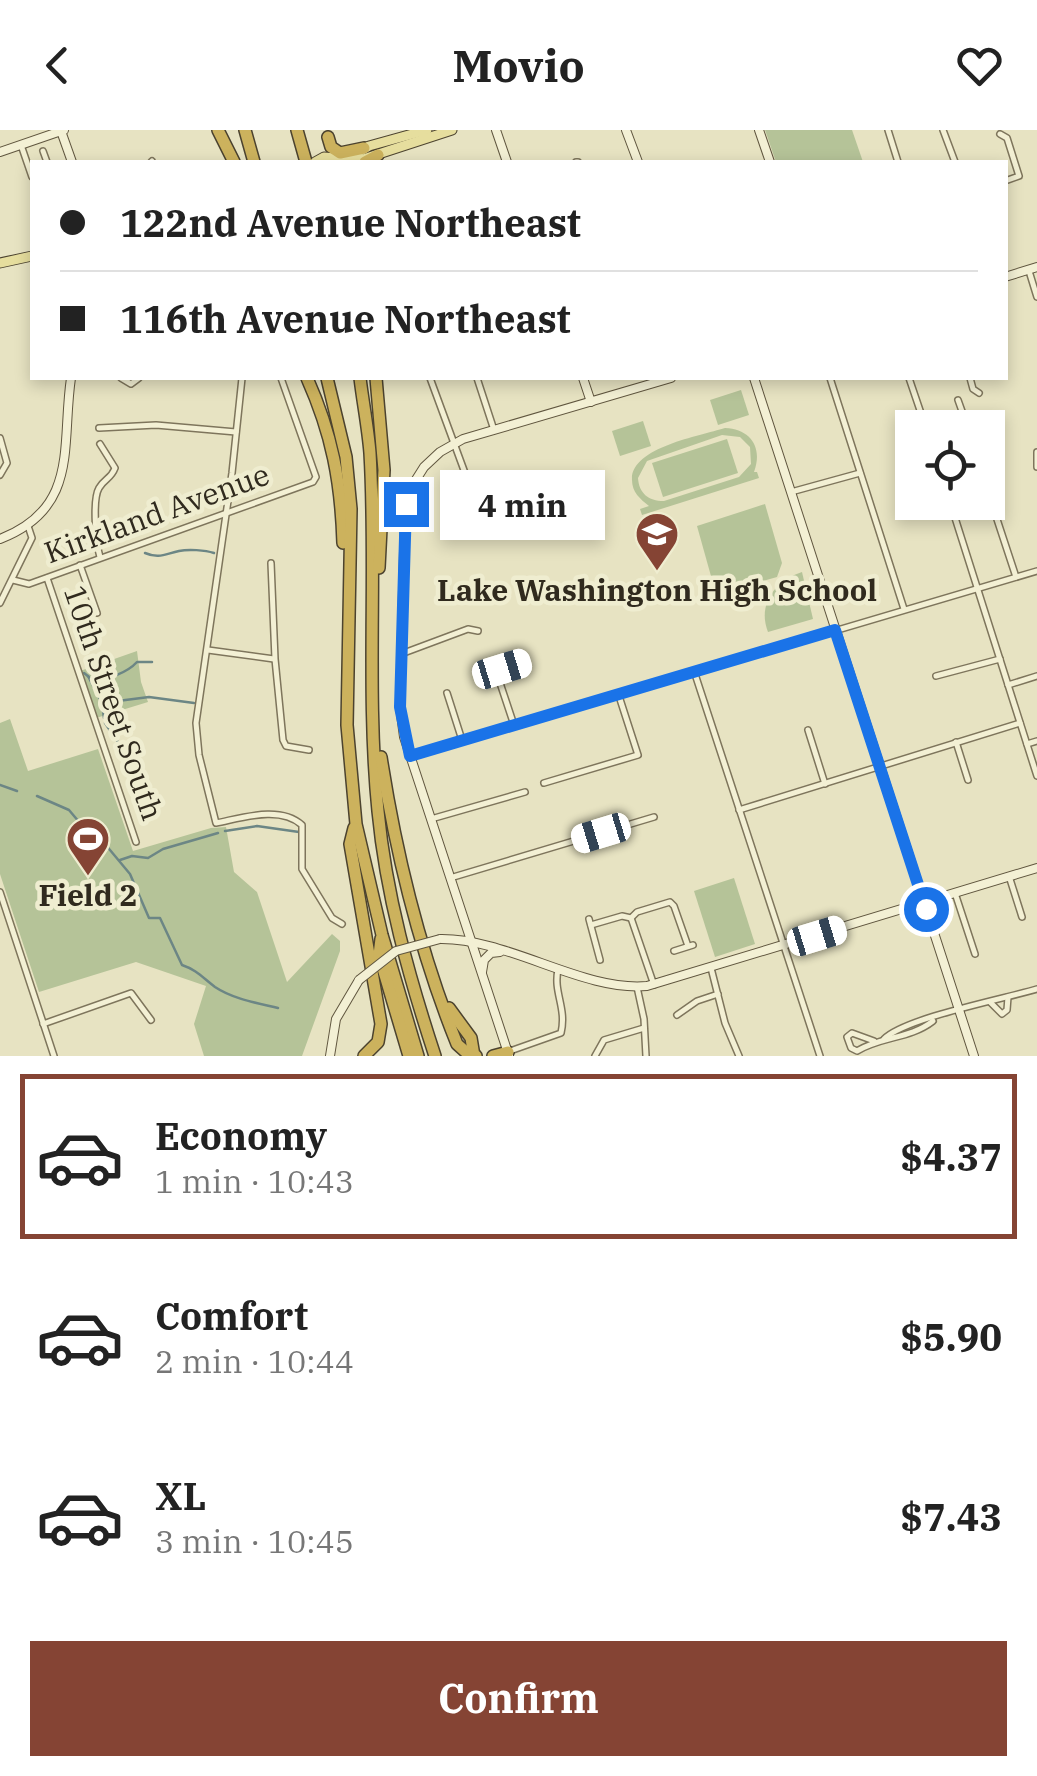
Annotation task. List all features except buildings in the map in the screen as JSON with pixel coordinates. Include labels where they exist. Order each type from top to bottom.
[{"type":"highway","points":[[218,130],[233,160]]},
{"type":"highway","points":[[245,130],[252,157]]},
{"type":"highway","points":[[298,133],[305,160]]},
{"type":"highway","points":[[328,134],[331,147],[340,153],[364,148]]},
{"type":"highway","points":[[328,134],[333,160]]},
{"type":"highway","points":[[369,160],[378,155]]},
{"type":"highway","points":[[308,380],[321,410],[339,478],[343,553],[349,570]]},
{"type":"highway","points":[[327,380],[346,457],[351,509],[348,725],[356,824],[382,935],[418,1056]]},
{"type":"highway","points":[[360,380],[370,448],[373,720],[378,810],[388,884],[435,1056]]},
{"type":"highway","points":[[371,612],[378,578],[384,470],[376,380]]},
{"type":"highway","points":[[373,720],[390,816],[437,985],[457,1044],[475,1056]]},
{"type":"highway","points":[[356,824],[350,844],[381,1024],[378,1042],[364,1056]]},
{"type":"highway","points":[[382,935],[379,955],[409,1056]]},
{"type":"highway","points":[[492,1056],[508,1054]]},
{"type":"main road","points":[[333,160],[427,130]]},
{"type":"main road","points":[[396,149],[439,130]]},
{"type":"main road","points":[[361,160],[452,130]]},
{"type":"main road","points":[[0,263],[30,256]]},
{"type":"street","points":[[0,152],[62,130],[71,160]]},
{"type":"street","points":[[496,130],[506,160]]},
{"type":"street","points":[[626,130],[634,160]]},
{"type":"street","points":[[759,130],[769,160]]},
{"type":"street","points":[[888,130],[897,160]]},
{"type":"street","points":[[943,130],[954,160]]},
{"type":"street","points":[[1000,134],[1007,138],[1019,176],[1008,180]]},
{"type":"street","points":[[21,145],[30,171]]},
{"type":"street","points":[[43,151],[46,160]]},
{"type":"street","points":[[1008,277],[1032,268],[1037,297]]},
{"type":"street","points":[[0,603],[13,580],[28,532],[51,500],[65,465],[71,380]]},
{"type":"street","points":[[242,380],[196,729],[216,823],[266,814],[297,820],[304,831],[302,869],[332,918],[342,924]]},
{"type":"street","name":"Kirkland Avenue","points":[[13,580],[29,584],[315,480],[282,380]]},
{"type":"street","points":[[431,380],[465,473],[454,500]]},
{"type":"street","points":[[478,380],[494,430]]},
{"type":"street","points":[[584,380],[591,402]]},
{"type":"street","points":[[558,968],[556,984],[564,1014],[561,1033],[508,1054],[401,719],[406,504],[424,467],[455,443],[664,380]]},
{"type":"street","points":[[755,380],[974,1056]]},
{"type":"street","points":[[831,380],[904,610]]},
{"type":"street","points":[[910,380],[920,410]]},
{"type":"street","points":[[971,380],[979,394]]},
{"type":"street","points":[[958,400],[962,410]]},
{"type":"street","points":[[98,428],[156,425],[236,432]]},
{"type":"street","points":[[0,438],[7,467],[0,476]]},
{"type":"street","points":[[100,444],[115,468],[96,497],[100,558]]},
{"type":"street","points":[[1036,453],[1037,467]]},
{"type":"street","points":[[791,492],[861,473]]},
{"type":"street","points":[[956,520],[1037,776]]},
{"type":"street","points":[[997,520],[1016,577]]},
{"type":"street","points":[[0,539],[28,532]]},
{"type":"street","points":[[271,563],[274,659],[286,746],[309,750]]},
{"type":"street","points":[[80,565],[97,614]]},
{"type":"street","points":[[410,756],[1037,571]]},
{"type":"street","name":"10th Street South","points":[[46,578],[136,842]]},
{"type":"street","points":[[401,654],[468,629],[478,631]]},
{"type":"street","points":[[208,650],[274,659]]},
{"type":"street","points":[[936,676],[1000,659]]},
{"type":"street","points":[[514,724],[500,682],[502,669],[526,662]]},
{"type":"street","points":[[694,672],[820,1056]]},
{"type":"street","points":[[1008,685],[1037,676]]},
{"type":"street","points":[[447,693],[462,740]]},
{"type":"street","points":[[544,783],[638,754],[618,693]]},
{"type":"street","points":[[738,810],[1020,723]]},
{"type":"street","points":[[808,730],[824,784]]},
{"type":"street","points":[[1027,744],[1037,740]]},
{"type":"street","points":[[956,742],[968,780]]},
{"type":"street","points":[[430,819],[525,792]]},
{"type":"street","points":[[450,878],[654,818]]},
{"type":"street","points":[[330,1056],[336,1019],[360,980],[396,952],[440,939],[470,940],[614,984],[654,985],[1037,868]]},
{"type":"street","points":[[1009,876],[1022,917]]},
{"type":"street","points":[[0,892],[54,1056]]},
{"type":"street","points":[[954,893],[975,954]]},
{"type":"street","points":[[631,918],[637,912],[672,903],[690,946],[674,950]]},
{"type":"street","points":[[600,960],[590,922],[631,918]]},
{"type":"street","points":[[631,918],[654,985]]},
{"type":"street","points":[[482,977],[484,960],[491,953],[506,952]]},
{"type":"street","points":[[711,968],[725,1023],[739,1055],[730,1056]]},
{"type":"street","points":[[637,987],[646,1056]]},
{"type":"street","points":[[874,1042],[852,1033],[847,1037],[851,1048],[857,1051],[884,1039],[894,1029],[1037,990]]},
{"type":"street","points":[[43,1024],[131,993],[150,1020]]},
{"type":"street","points":[[677,1015],[718,994]]},
{"type":"street","points":[[990,1002],[1002,1014],[1008,997]]},
{"type":"street","points":[[594,1056],[604,1040],[644,1028]]},
{"type":"green space","points":[[765,130],[852,130],[862,160],[775,160]]},
{"type":"green space","points":[[741,390],[749,415],[718,425],[710,400]]},
{"type":"green space","points":[[643,421],[651,446],[620,456],[612,431]]},
{"type":"green space","points":[[725,428],[742,432],[753,441],[757,455],[754,472],[759,478],[642,515],[640,509],[649,506],[635,492],[632,480],[634,469],[642,460],[668,445]],"holes":[[[722,435],[740,437],[750,447],[751,464],[739,477],[664,501],[642,492],[638,478],[647,461]]]},
{"type":"green space","points":[[727,439],[738,473],[663,497],[652,463]]},
{"type":"green space","points":[[765,504],[782,563],[777,577],[716,594],[697,526]]},
{"type":"green space","points":[[802,572],[813,619],[768,632],[765,612],[771,595],[784,581]]},
{"type":"green space","points":[[137,651],[148,702],[96,718],[80,671]]},
{"type":"green space","points":[[10,719],[28,771],[98,749],[133,851],[226,827],[234,872],[257,892],[287,982],[332,934],[340,941],[340,951],[302,1056],[204,1056],[194,1024],[206,986],[136,962],[39,992],[0,874],[0,723]]},
{"type":"green space","points":[[734,878],[755,944],[715,957],[694,891]]},
{"type":"waterway","points":[[145,553],[214,553]]},
{"type":"waterway","points":[[84,673],[94,681],[117,675],[137,662],[152,662]]},
{"type":"waterway","points":[[88,676],[102,703],[149,697],[194,703]]},
{"type":"waterway","points":[[102,704],[104,718]]},
{"type":"waterway","points":[[105,723],[122,748]]},
{"type":"waterway","points":[[0,785],[17,791]]},
{"type":"waterway","points":[[37,796],[69,810],[105,844],[130,874],[149,918],[160,918],[182,965],[229,995],[278,1008]]},
{"type":"waterway","points":[[225,831],[257,826],[299,832]]},
{"type":"waterway","points":[[120,860],[132,856],[148,858],[163,849],[218,833]]},
{"type":"place","name":"Lake Washington High School","points":[[657,572]]},
{"type":"place","name":"Field 2","points":[[88,877]]},
{"type":"route","points":[[406,504],[400,707],[410,756],[835,630],[926,909]]}]
